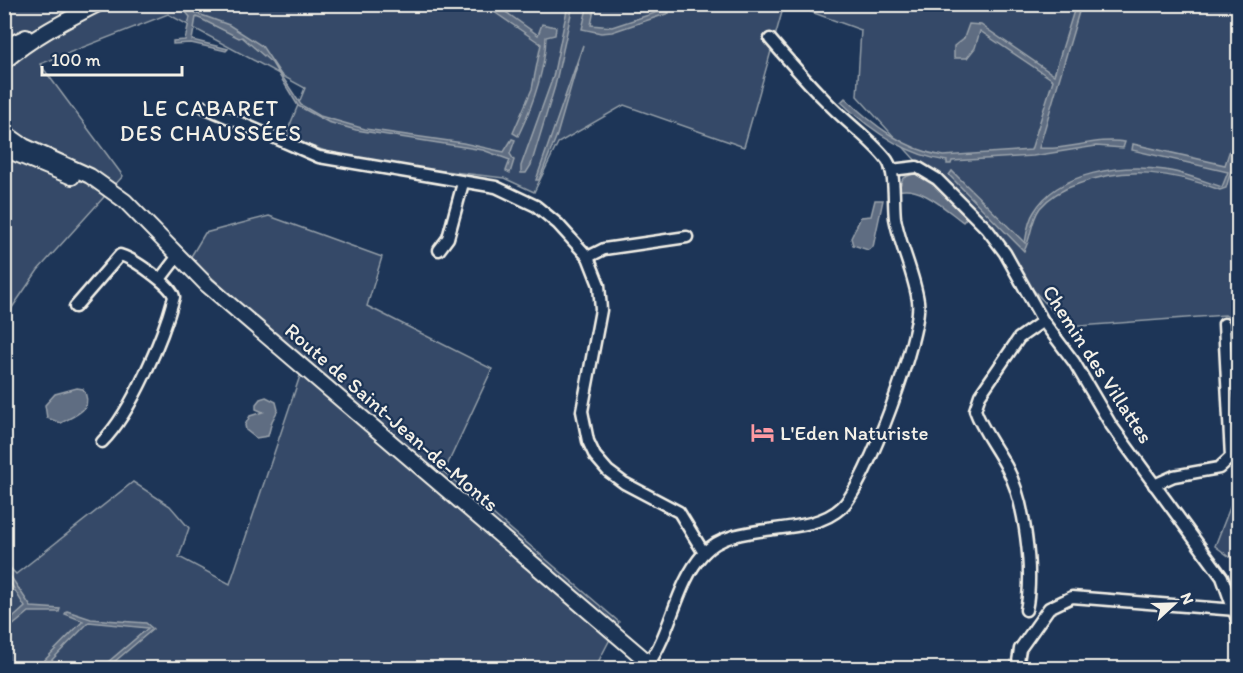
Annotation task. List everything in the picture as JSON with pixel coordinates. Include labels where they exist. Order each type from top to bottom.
[{"type":"main road","points":[[4,62],[54,27],[98,4]]},
{"type":"main road","points":[[4,47],[54,27]]},
{"type":"main road","points":[[4,132],[24,146],[68,170]]},
{"type":"main road","points":[[4,149],[68,170]]},
{"type":"main road","name":"Route de Saint-Jean-de-Monts","points":[[68,170],[99,189],[110,190],[132,207],[177,257],[241,315],[652,666]]},
{"type":"street","points":[[652,666],[690,573],[704,553],[718,542],[738,536],[827,518],[845,505],[862,476],[904,367],[916,326],[918,302],[898,232],[888,161],[824,100],[770,39]]},
{"type":"street","points":[[204,107],[319,156],[496,187],[536,206],[558,224],[588,257],[599,285],[601,304],[582,411],[588,441],[595,456],[608,471],[624,483],[679,512],[704,553]]},
{"type":"street","name":"Chemin des Villattes","points":[[891,170],[917,168],[937,179],[987,229],[1005,253],[1043,321],[1074,362],[1111,424],[1222,577],[1239,622]]},
{"type":"street","points":[[439,250],[448,238],[464,183]]},
{"type":"street","points":[[588,257],[604,249],[687,237]]},
{"type":"street","points":[[75,307],[120,255],[161,278],[173,291],[173,304],[130,404],[119,423],[102,442]]},
{"type":"street","points":[[161,278],[177,257]]},
{"type":"street","points":[[1026,610],[1030,592],[1027,534],[1008,468],[975,410],[980,395],[1019,338],[1043,321]]},
{"type":"street","points":[[1154,485],[1174,476],[1219,468],[1231,456],[1224,324]]},
{"type":"street","points":[[1017,669],[1020,649],[1049,608],[1072,597],[1236,610]]},
{"type":"shaded area","points":[[588,4],[595,5],[591,25],[612,27],[667,9],[669,13],[612,32],[601,33],[582,29]]},
{"type":"shaded area","points":[[1076,4],[1081,5],[1039,148],[1060,148],[1092,142],[1114,141],[1125,142],[1123,148],[1096,146],[1033,156],[952,161],[951,164],[947,164],[947,161],[918,153],[890,140],[841,102],[845,98],[866,117],[902,142],[929,153],[943,156],[1031,150],[1053,80],[980,31],[975,48],[967,58],[954,58],[954,46],[964,38],[969,24],[981,25],[1054,75]]},
{"type":"shaded area","points":[[5,5],[784,5],[744,147],[624,105],[558,143],[534,192],[504,178],[376,163],[331,153],[285,137],[305,88],[168,14],[40,64],[123,176],[38,270],[5,318]]},
{"type":"shaded area","points":[[180,5],[186,5],[196,13],[229,25],[262,46],[301,105],[320,116],[365,129],[463,143],[504,152],[512,139],[515,140],[510,154],[514,160],[510,173],[506,171],[510,160],[483,150],[356,130],[328,122],[298,106],[272,63],[242,37],[239,38],[196,17],[192,40],[228,49],[226,51],[191,43],[173,44],[173,41],[185,40],[190,17]]},
{"type":"shaded area","points":[[484,5],[496,5],[538,35],[542,24],[556,27],[555,35],[546,37],[537,87],[518,136],[513,133],[532,89],[541,44]]},
{"type":"shaded area","points":[[568,5],[573,5],[555,86],[531,165],[526,173],[521,173],[521,166],[553,77]]},
{"type":"shaded area","points":[[792,5],[1238,5],[1238,323],[1225,315],[1067,327],[857,96],[861,30]]},
{"type":"shaded area","points":[[583,45],[557,135],[539,180],[536,180]]},
{"type":"shaded area","points":[[1238,125],[1238,142],[1231,164],[1238,172],[1231,171],[1226,188],[1220,190],[1185,179],[1150,173],[1114,174],[1096,178],[1052,196],[1040,208],[1024,251],[949,175],[952,171],[1025,243],[1030,219],[1045,198],[1059,187],[1093,173],[1148,168],[1187,175],[1222,187],[1228,172],[1132,150],[1133,144],[1225,165]]},
{"type":"shaded area","points":[[915,173],[934,184],[968,216],[963,222],[924,195],[915,191],[898,191],[903,178]]},
{"type":"shaded area","points":[[875,200],[883,200],[873,247],[868,250],[853,245],[851,238],[861,217],[871,216]]},
{"type":"shaded area","points":[[269,216],[382,257],[367,306],[492,369],[444,472],[619,622],[595,668],[5,668],[4,562],[16,574],[133,482],[170,506],[189,528],[179,557],[230,584],[305,361],[190,258],[205,233]]},
{"type":"shaded area","points":[[77,388],[83,389],[86,396],[86,406],[83,410],[61,423],[47,418],[45,405],[55,394]]},
{"type":"shaded area","points":[[266,397],[276,402],[278,410],[268,436],[256,438],[246,430],[245,425],[250,416],[263,412],[256,409],[256,404],[260,399]]},
{"type":"shaded area","points":[[1238,487],[1238,563],[1215,546]]},
{"type":"shaded area","points":[[5,568],[31,607],[60,609],[59,612],[29,612],[5,632],[5,625],[25,607],[5,574]]},
{"type":"shaded area","points":[[67,611],[91,619],[146,623],[153,629],[107,668],[101,668],[148,628],[89,622],[44,668],[37,668],[83,621],[65,614]]},
{"type":"place","name":"L'Eden Naturiste","points":[[762,432]]},
{"type":"district","name":"LE CABARET DES CHAUSSÉES","points":[[211,120]]}]
